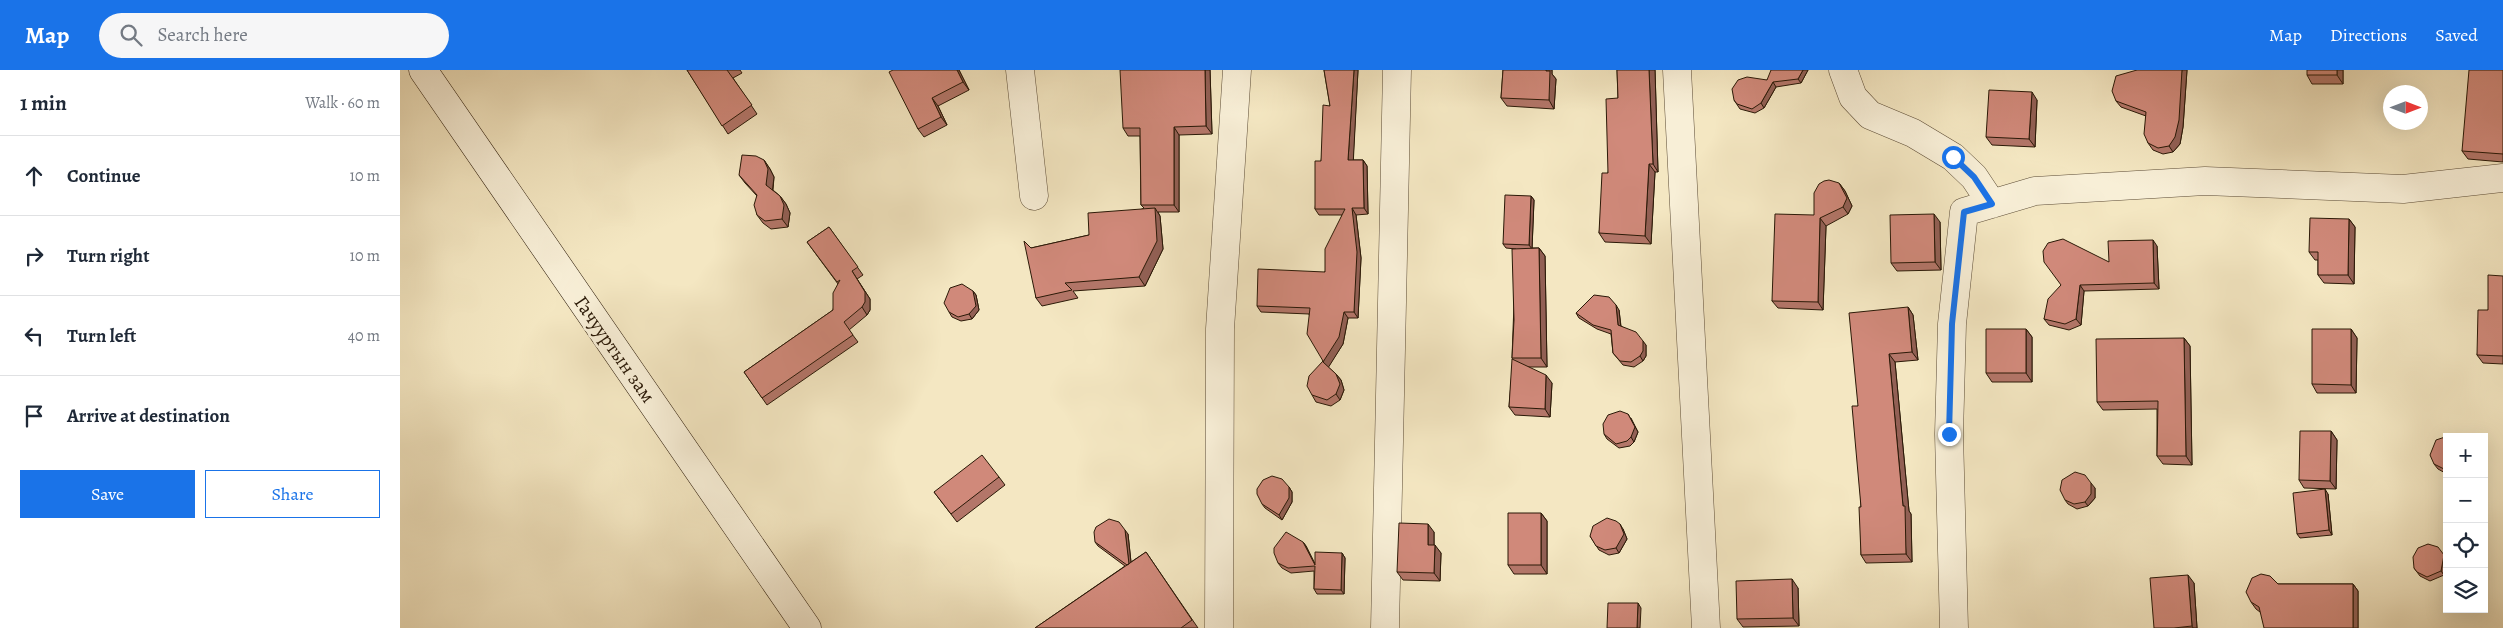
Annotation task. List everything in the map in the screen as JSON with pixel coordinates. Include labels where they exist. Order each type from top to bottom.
[{"type":"street","name":"Гачууртын зам","points":[[423,70],[807,628]]},
{"type":"street","points":[[1020,70],[1034,196]]},
{"type":"street","points":[[1219,628],[1220,329],[1237,70]]},
{"type":"street","points":[[1385,628],[1397,70]]},
{"type":"street","points":[[1677,70],[1706,628]]},
{"type":"street","points":[[1843,70],[1853,97],[1870,115],[1913,132],[1953,157],[1974,177],[1992,204]]},
{"type":"street","points":[[1954,628],[1949,434],[1952,324],[1964,212],[2035,191],[2206,181],[2403,189],[2503,178]]},
{"type":"building","points":[[687,70],[727,70],[752,105],[722,126]]},
{"type":"building","points":[[893,70],[957,70],[963,82],[932,98],[941,117],[918,129],[889,72]]},
{"type":"building","points":[[1120,70],[1205,70],[1206,126],[1174,127],[1174,205],[1141,205],[1140,128],[1123,128]]},
{"type":"building","points":[[1324,70],[1354,70],[1348,160],[1363,160],[1364,208],[1352,208],[1357,252],[1354,312],[1344,312],[1339,337],[1323,362],[1336,374],[1340,384],[1336,394],[1327,400],[1312,395],[1307,386],[1309,376],[1323,361],[1307,334],[1310,308],[1257,306],[1258,269],[1325,272],[1325,249],[1345,209],[1315,209],[1315,161],[1321,161],[1323,105],[1330,106]]},
{"type":"building","points":[[1503,70],[1550,71],[1549,100],[1501,98]]},
{"type":"building","points":[[1617,70],[1649,70],[1653,164],[1649,164],[1645,236],[1599,233],[1602,173],[1608,173],[1606,99],[1618,98]]},
{"type":"building","points":[[1771,70],[1803,70],[1798,79],[1773,82],[1761,103],[1752,109],[1737,104],[1734,100],[1732,89],[1738,80],[1747,77],[1767,80]]},
{"type":"building","points":[[2137,70],[2182,70],[2179,120],[2175,137],[2169,146],[2158,148],[2148,143],[2144,134],[2146,112],[2116,101],[2112,91],[2116,76]]},
{"type":"building","points":[[2307,70],[2337,70],[2337,75],[2307,75]]},
{"type":"building","points":[[2469,70],[2503,70],[2503,154],[2462,151]]},
{"type":"building","points":[[1989,90],[2032,92],[2029,139],[1986,137]]},
{"type":"building","points":[[742,155],[756,156],[764,160],[768,169],[766,185],[780,196],[784,205],[782,219],[765,221],[757,215],[754,205],[757,195],[739,175]]},
{"type":"building","points":[[1829,180],[1839,183],[1847,198],[1843,207],[1820,218],[1818,302],[1772,301],[1775,214],[1814,215],[1814,193],[1819,184]]},
{"type":"building","points":[[1505,195],[1531,196],[1529,245],[1503,244]]},
{"type":"building","points":[[1155,208],[1157,241],[1139,277],[1065,283],[1072,290],[1036,298],[1024,241],[1031,248],[1089,235],[1088,213]]},
{"type":"building","points":[[1934,214],[1935,262],[1891,263],[1890,215]]},
{"type":"building","points":[[2310,218],[2349,219],[2348,275],[2318,275],[2318,252],[2309,252]]},
{"type":"building","points":[[829,227],[858,267],[852,271],[865,292],[865,302],[862,307],[844,322],[853,335],[762,398],[744,372],[833,310],[833,293],[840,280],[837,282],[807,242]]},
{"type":"building","points":[[2063,239],[2109,262],[2108,241],[2153,240],[2154,283],[2080,285],[2076,319],[2065,324],[2044,319],[2048,299],[2061,285],[2044,262],[2043,251],[2048,243]]},
{"type":"building","points":[[1539,248],[1541,358],[1512,358],[1514,320],[1512,249]]},
{"type":"building","points":[[2488,275],[2503,276],[2503,356],[2477,355],[2478,310],[2488,310]]},
{"type":"building","points":[[962,284],[973,291],[976,306],[969,314],[958,317],[949,312],[944,303],[950,288]]},
{"type":"building","points":[[1594,295],[1609,297],[1616,305],[1618,325],[1636,332],[1643,341],[1643,351],[1640,356],[1631,362],[1620,361],[1613,353],[1611,330],[1593,325],[1576,313]]},
{"type":"building","points":[[1908,307],[1912,352],[1889,354],[1903,506],[1905,506],[1906,554],[1861,555],[1859,507],[1861,507],[1852,406],[1858,406],[1849,313]]},
{"type":"building","points":[[1986,329],[2026,329],[2026,373],[1986,373]]},
{"type":"building","points":[[2312,329],[2351,329],[2351,385],[2312,384]]},
{"type":"building","points":[[2184,338],[2186,456],[2157,456],[2158,401],[2097,402],[2096,339]]},
{"type":"building","points":[[1512,359],[1546,375],[1545,409],[1509,407]]},
{"type":"building","points":[[1620,411],[1628,414],[1635,427],[1627,441],[1616,444],[1604,434],[1603,424],[1608,415]]},
{"type":"building","points":[[2300,431],[2331,431],[2330,481],[2299,480]]},
{"type":"building","points":[[2443,438],[2443,468],[2434,464],[2430,455],[2436,440]]},
{"type":"building","points":[[982,455],[999,477],[951,514],[934,492]]},
{"type":"building","points":[[2075,472],[2085,475],[2091,483],[2091,494],[2085,502],[2074,504],[2065,500],[2060,490],[2062,480]]},
{"type":"building","points":[[1272,476],[1282,479],[1289,487],[1289,498],[1279,515],[1262,504],[1257,494],[1257,489],[1263,480]]},
{"type":"building","points":[[2325,489],[2329,530],[2297,534],[2293,493]]},
{"type":"building","points":[[1508,513],[1541,513],[1541,565],[1508,565]]},
{"type":"building","points":[[1607,518],[1620,524],[1624,534],[1616,548],[1605,550],[1596,546],[1590,536],[1593,526]]},
{"type":"building","points":[[1109,519],[1119,522],[1125,530],[1129,564],[1127,565],[1095,542],[1094,532],[1096,527]]},
{"type":"building","points":[[1399,523],[1428,524],[1428,545],[1435,545],[1434,573],[1397,572]]},
{"type":"building","points":[[1286,532],[1303,542],[1315,565],[1315,552],[1342,553],[1341,590],[1314,589],[1315,566],[1288,568],[1278,563],[1274,548]]},
{"type":"building","points":[[2428,544],[2438,547],[2443,554],[2441,571],[2427,577],[2417,572],[2414,568],[2413,557],[2418,548]]},
{"type":"building","points":[[1146,552],[1192,620],[1181,628],[1035,628]]},
{"type":"building","points":[[2261,574],[2270,576],[2278,584],[2353,584],[2353,628],[2264,628],[2259,607],[2251,602],[2246,592],[2252,578]]},
{"type":"building","points":[[2188,575],[2192,626],[2154,628],[2150,578]]},
{"type":"building","points":[[1792,579],[1793,618],[1737,619],[1736,581]]},
{"type":"building","points":[[1608,603],[1638,603],[1637,628],[1607,628]]},
{"type":"route","points":[[1949,434],[1952,324],[1964,212],[1992,204],[1974,177],[1953,157]]}]
